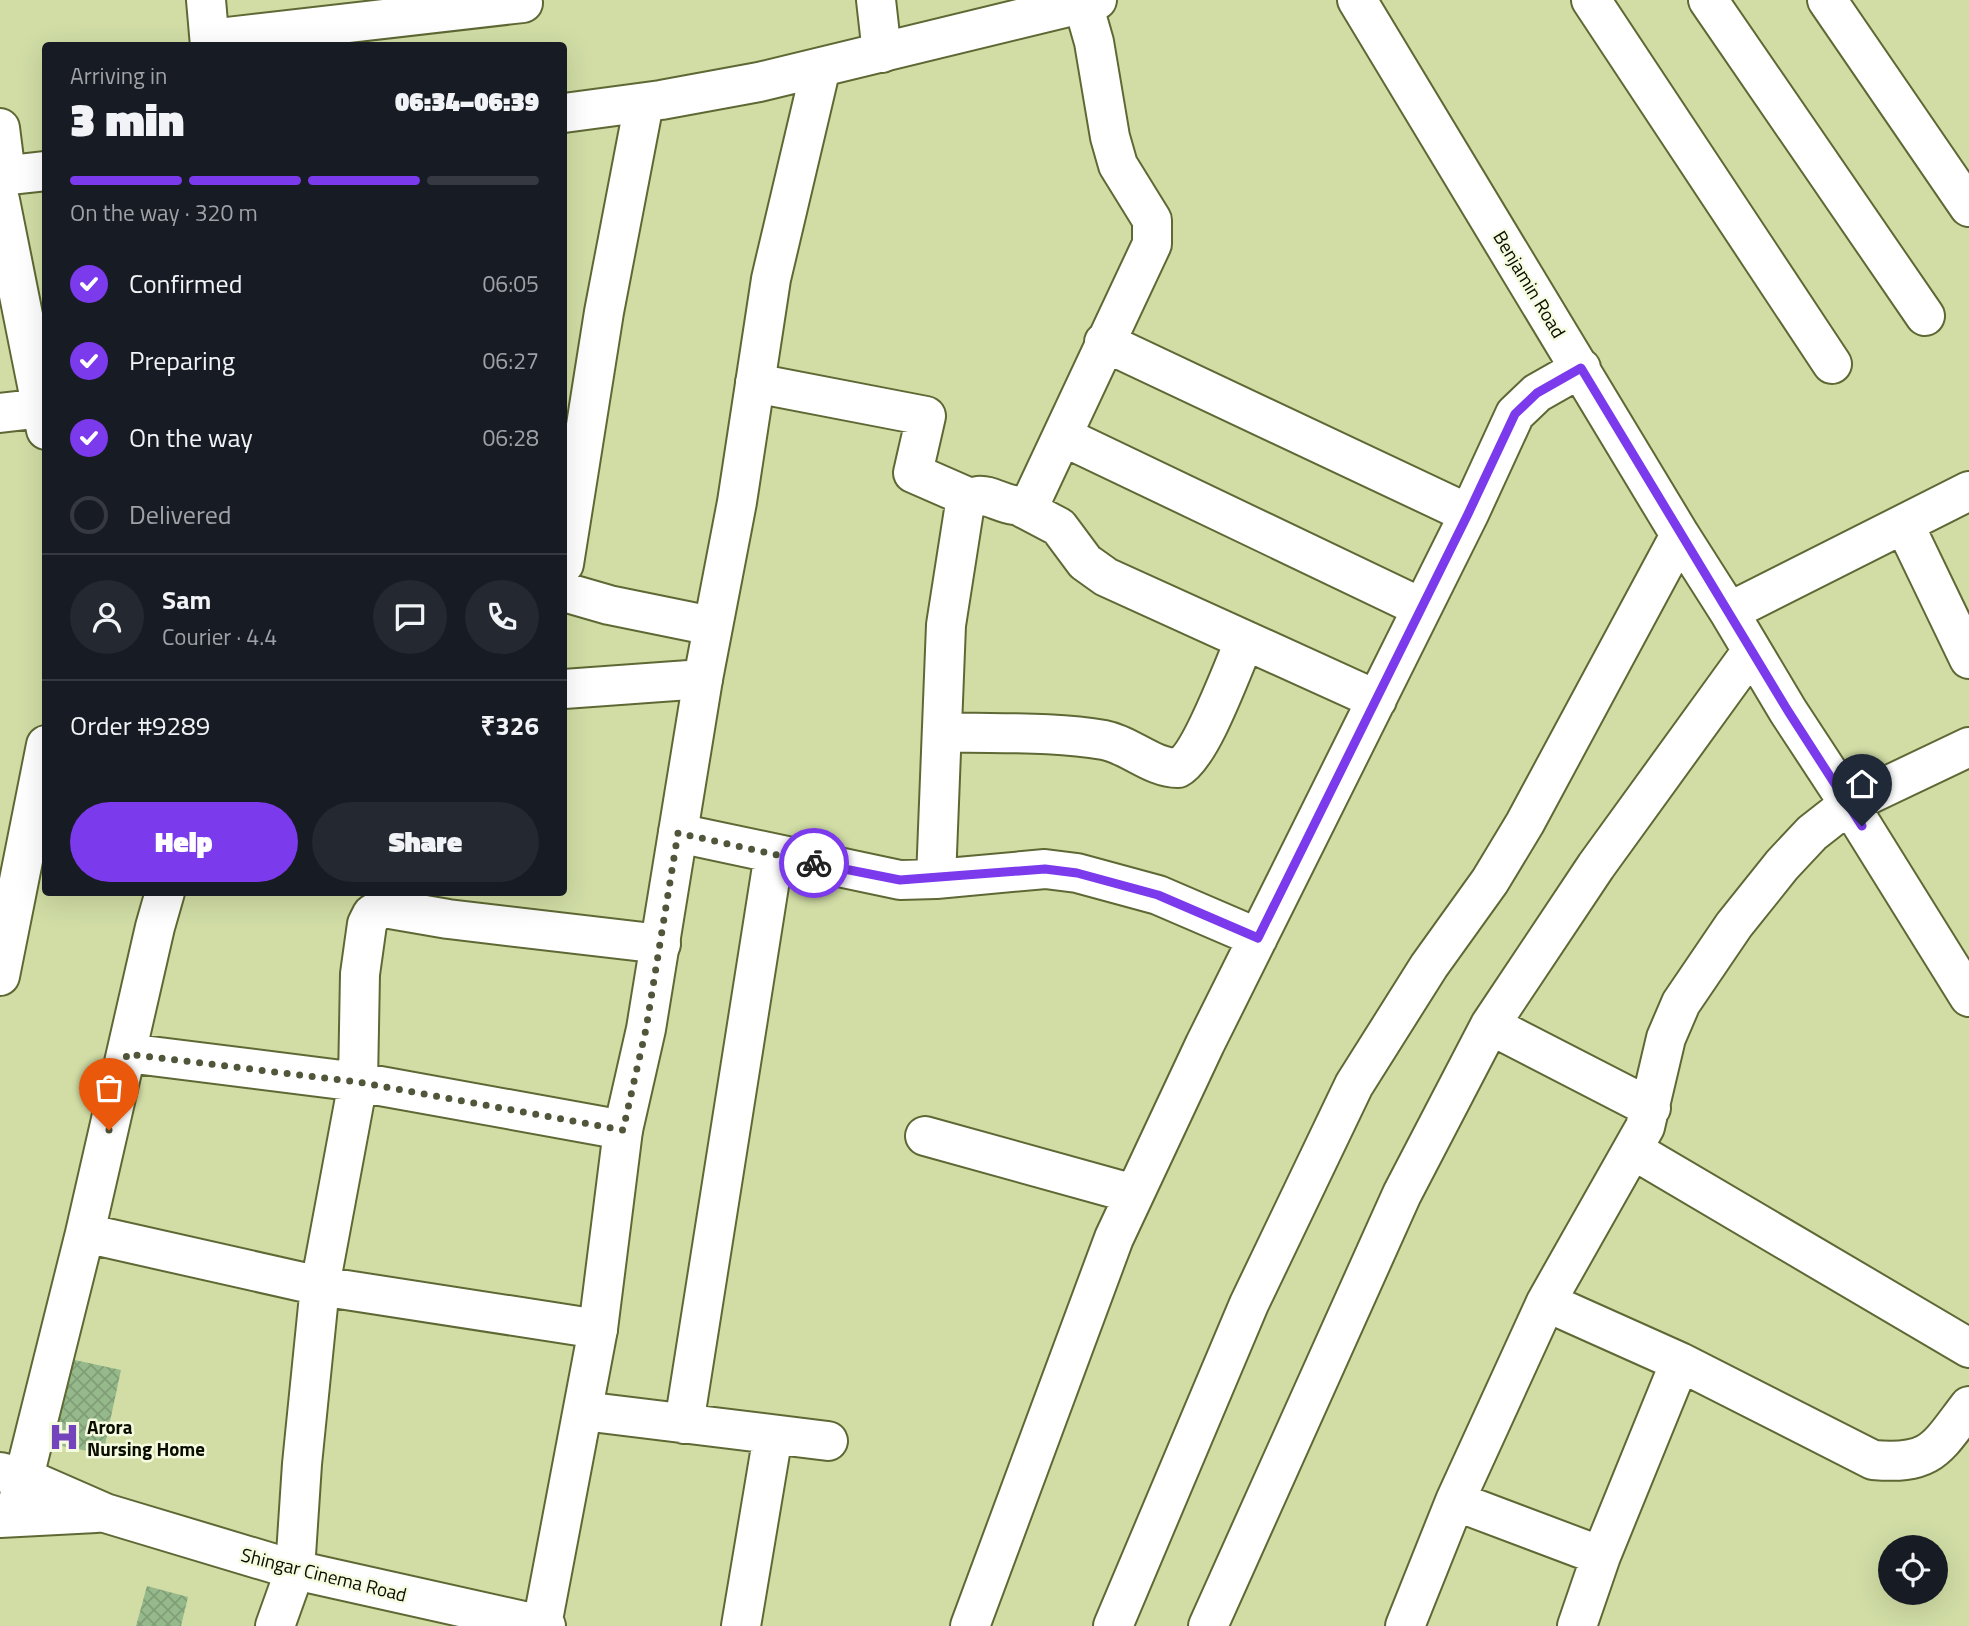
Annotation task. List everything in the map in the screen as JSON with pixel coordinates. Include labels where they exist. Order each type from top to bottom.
[{"type":"street","points":[[206,0],[210,42],[523,3]]},
{"type":"street","points":[[876,0],[882,53]]},
{"type":"street","name":"Benjamin Road","points":[[1357,0],[1751,652],[1969,996]]},
{"type":"street","points":[[1591,0],[1832,364]]},
{"type":"street","points":[[1708,0],[1925,316]]},
{"type":"street","points":[[1827,0],[1969,207]]},
{"type":"street","points":[[567,113],[644,103],[759,82],[1087,1],[1110,137],[1118,165],[1152,220],[1153,232],[1147,257],[1104,342],[1031,502],[1015,507],[982,495],[970,498],[913,473],[926,416],[755,383]]},
{"type":"street","points":[[544,1625],[598,1329],[623,1130],[646,1029],[661,944],[712,626],[737,502],[771,279],[821,67]]},
{"type":"street","points":[[567,545],[604,312],[644,103]]},
{"type":"street","points":[[0,128],[2,184],[42,408]]},
{"type":"street","points":[[2,184],[42,172]]},
{"type":"street","points":[[1104,342],[1468,514]]},
{"type":"street","points":[[970,1626],[1114,1238],[1205,1044],[1377,700],[1515,414],[1537,393],[1581,368]]},
{"type":"street","points":[[0,413],[42,419]]},
{"type":"street","points":[[1062,436],[1422,608]]},
{"type":"street","points":[[1729,612],[1969,491]]},
{"type":"street","points":[[936,879],[946,625],[964,510],[970,498]]},
{"type":"street","points":[[1021,507],[1059,527],[1085,562],[1106,576],[1377,700]]},
{"type":"street","points":[[1904,524],[1969,659]]},
{"type":"street","points":[[1113,1626],[1249,1304],[1354,1085],[1429,967],[1490,881],[1525,822],[1680,535]]},
{"type":"street","points":[[567,593],[609,605],[712,626]]},
{"type":"street","points":[[943,732],[1105,740],[1164,767],[1178,768],[1192,757],[1245,640]]},
{"type":"street","points":[[1208,1626],[1402,1194],[1490,1025],[1596,866],[1751,652]]},
{"type":"street","points":[[567,689],[703,680]]},
{"type":"street","points":[[1405,1626],[1455,1501],[1546,1302],[1645,1127],[1666,1038],[1681,1003],[1734,925],[1782,864],[1812,833],[1849,804],[1969,747]]},
{"type":"street","points":[[0,976],[14,838],[42,757]]},
{"type":"street","points":[[678,833],[900,880],[1045,869],[1077,873],[1158,895],[1258,938]]},
{"type":"street","points":[[684,1424],[774,854]]},
{"type":"street","points":[[7,1517],[13,1475],[85,1233],[164,896]]},
{"type":"street","points":[[275,1626],[295,1570],[302,1464],[320,1286],[358,1082],[360,974],[372,914],[380,909],[449,906],[661,944]]},
{"type":"street","points":[[1490,1025],[1651,1108]]},
{"type":"street","points":[[127,1054],[358,1082],[623,1130]]},
{"type":"street","points":[[925,1136],[1134,1194]]},
{"type":"street","points":[[1633,1150],[1969,1348]]},
{"type":"street","points":[[85,1233],[320,1286],[598,1329]]},
{"type":"street","points":[[1546,1302],[1680,1362],[1873,1460],[1896,1462],[1924,1457],[1941,1443],[1969,1406]]},
{"type":"street","points":[[1577,1626],[1601,1556],[1680,1362]]},
{"type":"street","points":[[583,1410],[828,1441]]},
{"type":"street","points":[[741,1626],[773,1435]]},
{"type":"street","name":"Shingar Cinema Road","points":[[13,1475],[105,1513],[295,1570],[544,1625]]},
{"type":"street","points":[[1455,1501],[1601,1556]]},
{"type":"street","name":"Shingar Cinema Road","points":[[7,1517],[105,1513]]},
{"type":"building","points":[[70,1359],[121,1370],[103,1454],[52,1444]]},
{"type":"building","points":[[147,1586],[188,1597],[181,1626],[136,1626]]},
{"type":"way so far","points":[[109,1130],[127,1054],[358,1082],[623,1130],[646,1029],[678,833],[814,863]]},
{"type":"place","name":"Arora Nursing Home","points":[[64,1437]]},
{"type":"route","points":[[814,863],[900,880],[1045,869],[1077,873],[1158,895],[1258,938],[1515,414],[1537,393],[1581,368],[1751,652],[1862,826]]}]
